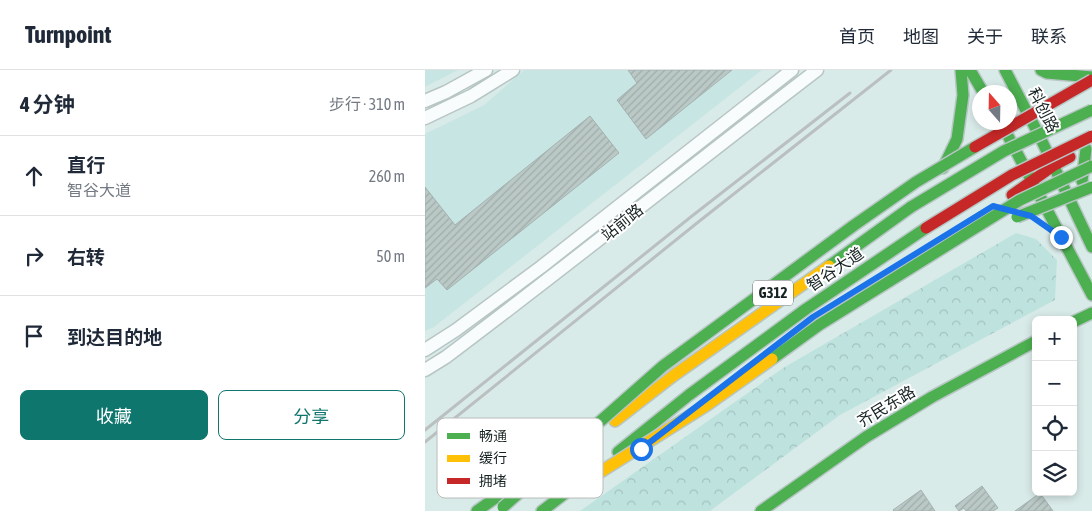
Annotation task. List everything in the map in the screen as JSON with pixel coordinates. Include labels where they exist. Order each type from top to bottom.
[{"type":"main road","points":[[923,196],[942,170],[957,139],[963,95],[961,70]]},
{"type":"main road","points":[[970,70],[979,85]]},
{"type":"main road","name":"科创路","points":[[1005,70],[1039,135],[1092,247]]},
{"type":"main road","points":[[1041,70],[1092,78]]},
{"type":"main road","points":[[1017,118],[1092,78]]},
{"type":"main road","points":[[1017,119],[1092,90]]},
{"type":"main road","name":"智谷大道","points":[[603,418],[794,278],[923,196],[1015,150],[1039,135],[1092,111]]},
{"type":"main road","name":"智谷大道","points":[[603,430],[673,376],[911,207],[1004,151],[1092,111]]},
{"type":"main road","points":[[603,419],[663,366],[853,226],[996,130]]},
{"type":"main road","points":[[1007,130],[1031,183],[1092,295]]},
{"type":"main road","name":"智谷大道","points":[[603,464],[689,395],[806,309],[926,228],[1012,175],[1092,136]]},
{"type":"main road","points":[[1080,222],[1089,148]]},
{"type":"main road","name":"智谷大道","points":[[603,477],[813,317],[1031,183],[1053,166],[1089,148]]},
{"type":"main road","name":"G312","points":[[603,470],[707,405],[819,325],[1020,200],[1092,166]]},
{"type":"main road","points":[[819,325],[997,224],[1092,187]]},
{"type":"main road","points":[[993,206],[1031,216],[1061,237]]},
{"type":"main road","points":[[1077,320],[1092,313]]},
{"type":"main road","name":"齐民东路","points":[[761,511],[866,437],[940,393],[1032,343]]},
{"type":"main road","name":"智谷大道","points":[[477,511],[495,498]]},
{"type":"main road","points":[[500,509],[513,498]]},
{"type":"main road","name":"智谷大道","points":[[500,509],[514,498]]},
{"type":"main road","name":"智谷大道","points":[[542,511],[560,498]]},
{"type":"main road","name":"智谷大道","points":[[558,511],[575,498]]},
{"type":"street","points":[[425,102],[487,70]]},
{"type":"street","points":[[425,118],[471,96],[513,70]]},
{"type":"street","name":"站前路","points":[[425,350],[456,330],[541,267],[792,70]]},
{"type":"street","name":"站前路","points":[[425,370],[446,357],[603,238],[678,177],[817,70]]},
{"type":"shaded area","points":[[425,70],[458,70],[425,87]]},
{"type":"shaded area","points":[[524,70],[762,70],[434,327],[425,331],[425,134],[484,105]]},
{"type":"green space","points":[[1016,233],[1036,239],[1057,260],[1055,300],[840,415],[710,511],[580,511],[598,498],[603,498],[603,495],[783,368]]},
{"type":"building","points":[[628,70],[732,70],[646,139],[617,100],[637,83]]},
{"type":"building","points":[[590,116],[619,153],[447,290],[437,279],[425,288],[425,187],[455,225]]},
{"type":"building","points":[[982,486],[998,508],[993,511],[966,511],[964,508],[959,511],[955,506]]},
{"type":"building","points":[[921,490],[935,511],[893,510]]},
{"type":"building","points":[[1036,496],[1042,496],[1053,511],[1015,511]]},
{"type":"railway","points":[[455,418],[891,70]]},
{"type":"railway","points":[[440,418],[692,216],[850,93]]},
{"type":"railway","points":[[425,430],[437,420]]},
{"type":"railway","points":[[425,442],[437,432]]},
{"type":"traffic: fast","points":[[943,168],[957,139],[963,95],[961,70]]},
{"type":"traffic: fast","points":[[970,70],[979,85]]},
{"type":"traffic: fast","points":[[1005,70],[1039,135],[1092,247]]},
{"type":"traffic: fast","points":[[1041,70],[1047,73],[1092,77]]},
{"type":"traffic: fast","points":[[911,207],[1004,151],[1092,110]]},
{"type":"traffic: fast","points":[[1008,136],[1092,295]]},
{"type":"traffic: fast","points":[[603,419],[663,366],[853,226],[916,182],[975,147]]},
{"type":"traffic: fast","points":[[1082,181],[1086,149]]},
{"type":"traffic: fast","points":[[772,359],[819,325],[1020,200],[1092,166]]},
{"type":"traffic: fast","points":[[1017,217],[1092,187]]},
{"type":"traffic: fast","points":[[829,266],[911,207]]},
{"type":"traffic: fast","points":[[618,452],[689,395],[806,309],[926,228]]},
{"type":"traffic: fast","points":[[1077,320],[1092,313]]},
{"type":"traffic: fast","points":[[761,511],[866,437],[932,397],[1032,343]]},
{"type":"traffic: fast","points":[[477,511],[495,498]]},
{"type":"traffic: fast","points":[[503,507],[513,498]]},
{"type":"traffic: fast","points":[[542,511],[559,498]]},
{"type":"traffic: slow","points":[[615,421],[673,376],[829,266]]},
{"type":"traffic: slow","points":[[603,470],[707,405],[772,359]]},
{"type":"traffic: jam","points":[[975,147],[1092,80]]},
{"type":"traffic: jam","points":[[926,228],[1012,175],[1092,136]]},
{"type":"traffic: jam","points":[[1012,195],[1053,166],[1070,157]]},
{"type":"route","points":[[641,449],[813,317],[993,206],[1031,216],[1061,237]]}]
